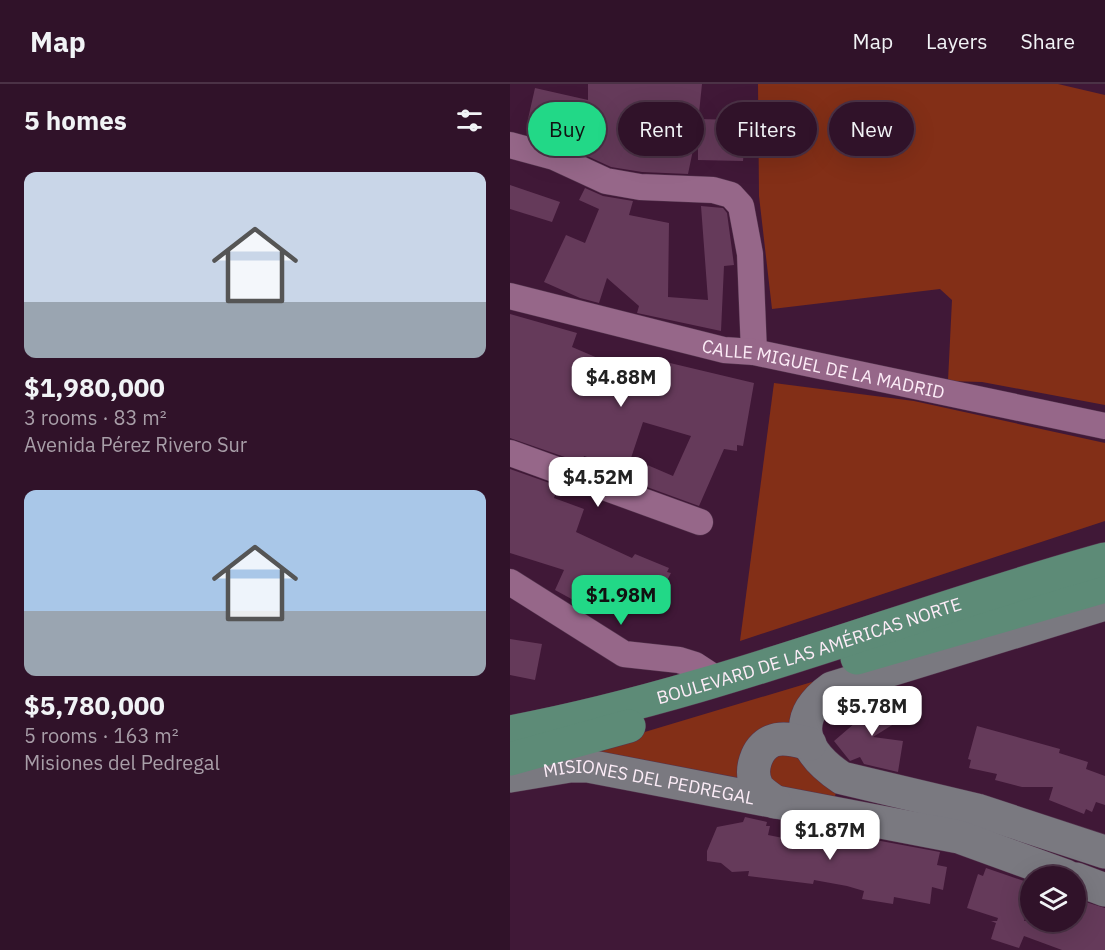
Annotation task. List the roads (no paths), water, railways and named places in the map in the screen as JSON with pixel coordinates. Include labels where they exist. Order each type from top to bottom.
[{"type":"main road","name":"BOULEVARD DE LAS AMÉRICAS NORTE","points":[[510,732],[546,725],[718,680],[1030,580],[1105,560]]},
{"type":"main road","name":"BOULEVARD DE LAS AMÉRICAS NORTE","points":[[510,759],[1105,586]]},
{"type":"street","points":[[510,145],[554,157],[606,181],[640,187],[713,190],[731,195],[741,206],[750,254],[754,352]]},
{"type":"street","name":"CALLE MIGUEL DE LA MADRID","points":[[510,296],[724,350],[754,352],[1105,426]]},
{"type":"street","points":[[510,453],[700,522]]},
{"type":"street","points":[[510,582],[624,654],[695,664],[718,680]]},
{"type":"street","points":[[1105,604],[832,688],[809,710],[805,726],[810,744],[823,765],[842,778],[977,810],[1105,852]]},
{"type":"street","points":[[775,802],[758,788],[753,773],[761,748],[773,741],[788,739],[810,744]]},
{"type":"street","name":"MISIONES DEL PEDREGAL","points":[[510,776],[570,766],[588,766],[959,837],[1039,866]]},
{"type":"street","points":[[1086,883],[1105,890]]}]
